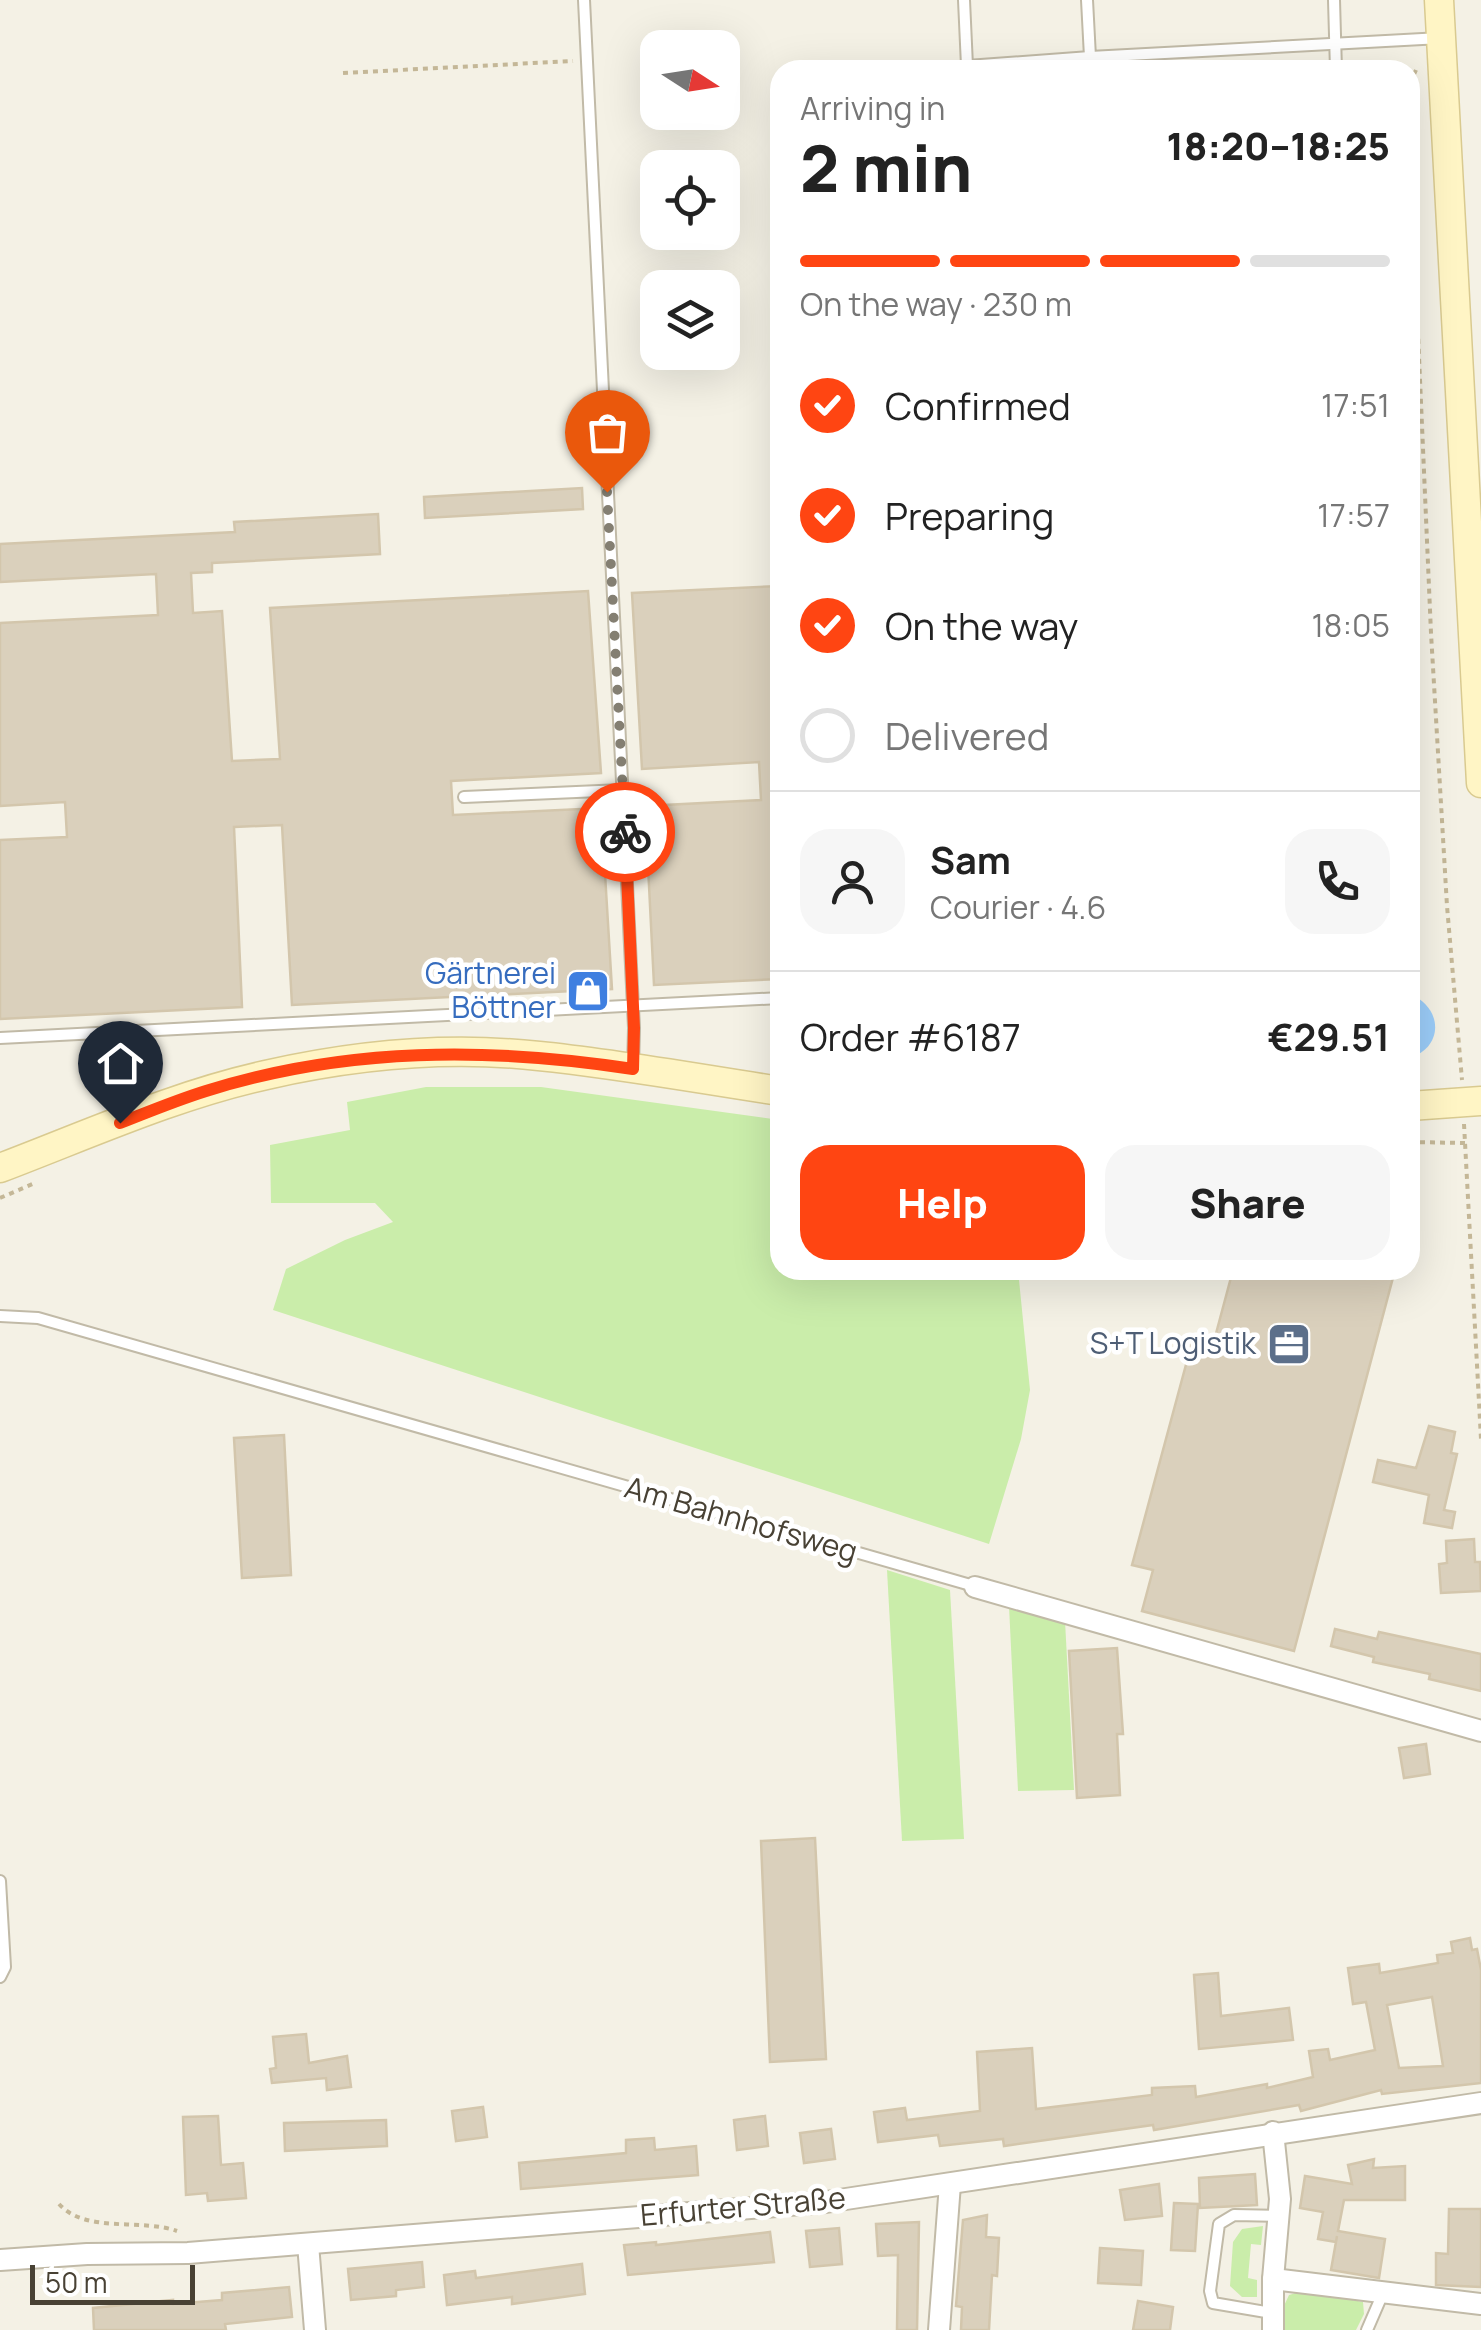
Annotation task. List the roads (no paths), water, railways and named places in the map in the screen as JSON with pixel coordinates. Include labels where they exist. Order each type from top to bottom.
[{"type":"street","points":[[1440,0],[1481,783]]},
{"type":"street","points":[[0,1168],[204,1091],[329,1062],[400,1054],[474,1052],[536,1056],[770,1090]]},
{"type":"street","points":[[1420,1105],[1481,1101]]},
{"type":"street","name":"Am Bahnhofsweg","points":[[976,1586],[1481,1732]]},
{"type":"street","name":"Erfurter Straße","points":[[0,2260],[173,2254],[826,2202],[1481,2103]]},
{"type":"street","points":[[1272,2322],[1279,2216],[1274,2132]]},
{"type":"street","points":[[939,2330],[950,2184]]},
{"type":"street","points":[[308,2244],[314,2330]]},
{"type":"street","points":[[1273,2279],[1481,2304]]},
{"type":"lane","points":[[584,0],[633,1069]]},
{"type":"lane","points":[[964,0],[967,60]]},
{"type":"lane","points":[[1087,0],[1090,57]]},
{"type":"lane","points":[[1334,0],[1336,60]]},
{"type":"lane","points":[[1056,60],[1442,38]]},
{"type":"lane","points":[[1124,56],[1124,60]]},
{"type":"lane","points":[[464,797],[622,790]]},
{"type":"lane","points":[[0,1038],[770,999]]},
{"type":"lane","name":"Am Bahnhofsweg","points":[[0,1316],[38,1318],[976,1586]]},
{"type":"lane","points":[[0,1881],[5,1967],[0,1977]]},
{"type":"lane","points":[[1272,2322],[1213,2303],[1210,2291],[1218,2224],[1234,2215],[1279,2216]]},
{"type":"lane","points":[[1367,2330],[1384,2292]]},
{"type":"water","points":[[1420,999],[1435,1026],[1434,1036],[1421,1052]]},
{"type":"place","name":"Gärtnerei Böttner","points":[[588,991]]},
{"type":"place","name":"S+T Logistik","points":[[1289,1344]]}]
